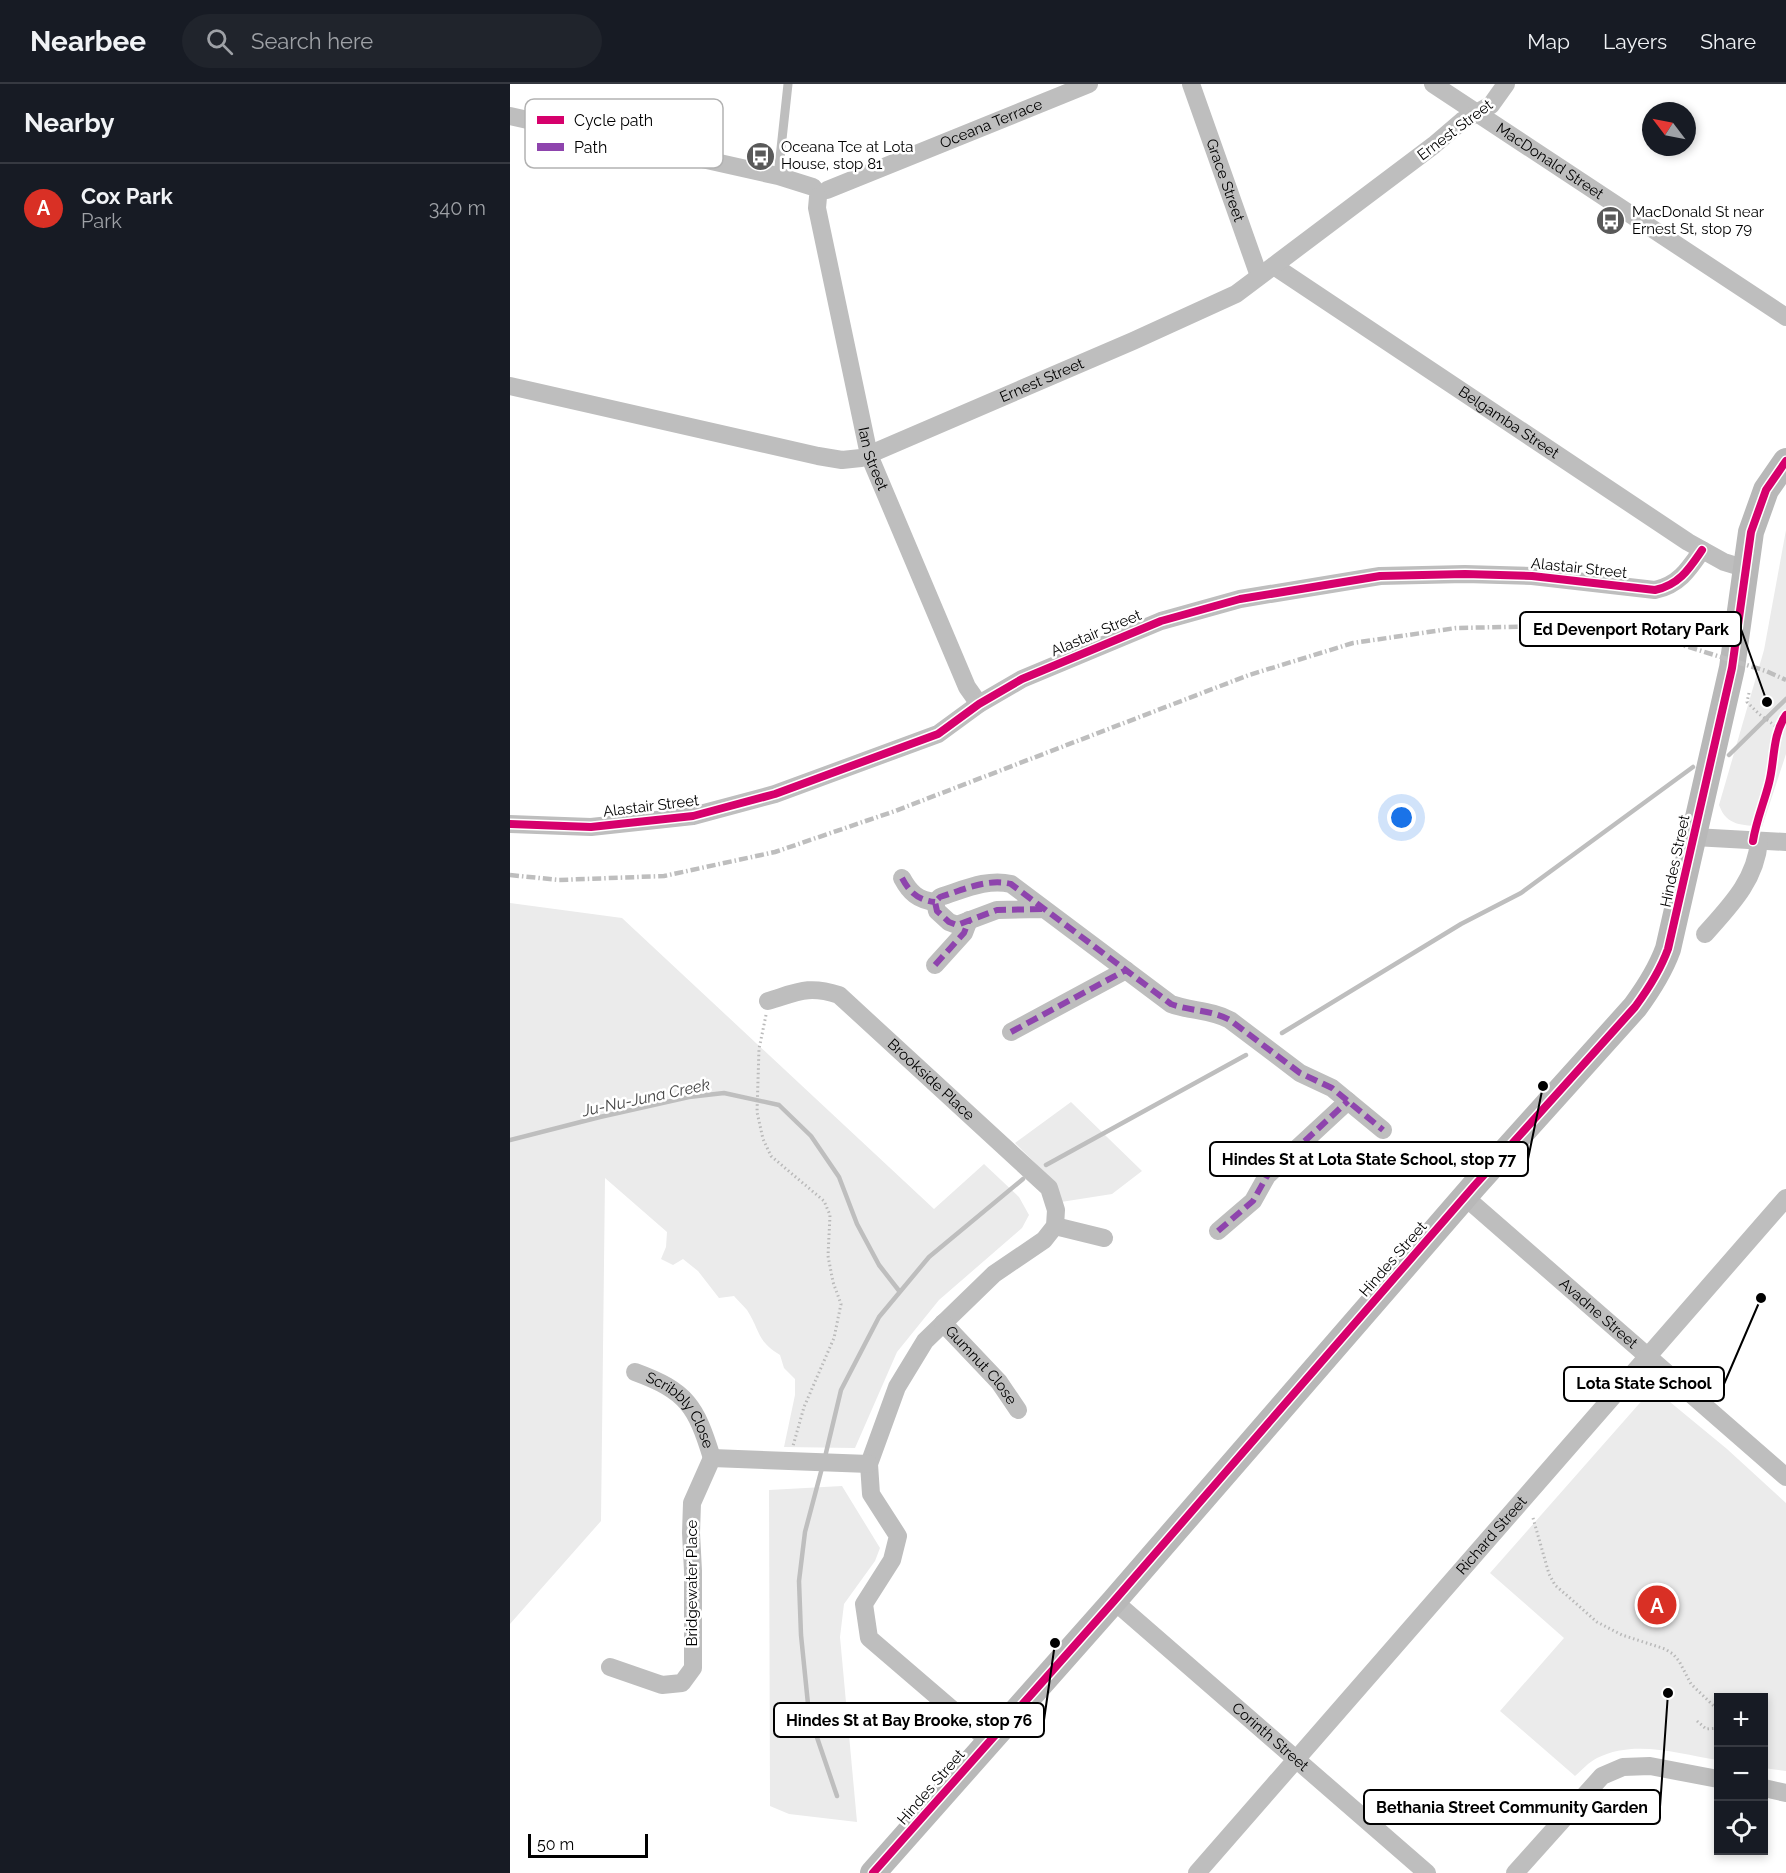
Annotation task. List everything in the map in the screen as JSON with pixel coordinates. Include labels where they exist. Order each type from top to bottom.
[{"type":"street","name":"Oceana Terrace","points":[[819,191],[1089,84]]},
{"type":"street","name":"Grace Street","points":[[1191,84],[1259,276]]},
{"type":"street","name":"MacDonald Street","points":[[1433,84],[1786,317]]},
{"type":"street","name":"Ernest Street","points":[[510,386],[818,456],[842,459],[869,455],[1236,294],[1434,145],[1462,121],[1491,105],[1506,84]]},
{"type":"street","points":[[510,116],[525,119]]},
{"type":"street","points":[[723,164],[778,176],[819,191]]},
{"type":"street","name":"Ian Street","points":[[819,191],[817,208],[869,455],[968,687],[979,705]]},
{"type":"street","name":"Belgamba Street","points":[[1274,266],[1688,543],[1724,562],[1747,569]]},
{"type":"street","name":"Hindes Street","points":[[873,1873],[1635,1007],[1652,984],[1668,950],[1732,668],[1753,524],[1766,490],[1786,461]]},
{"type":"street","name":"Alastair Street","points":[[510,824],[591,827],[693,816],[775,794],[939,734],[979,705],[1022,679],[1150,625],[1240,599],[1380,576],[1465,574],[1532,576],[1655,590],[1666,588],[1680,580],[1702,550]]},
{"type":"street","points":[[1694,837],[1786,842]]},
{"type":"street","points":[[1705,934],[1742,892],[1758,857],[1759,841]]},
{"type":"street","points":[[902,878],[909,890],[921,900],[935,902]]},
{"type":"street","points":[[935,902],[940,897],[984,883],[1000,881],[1011,884],[1171,1004],[1184,1009],[1221,1015],[1230,1020],[1300,1073],[1332,1088],[1383,1130]]},
{"type":"street","points":[[935,902],[938,912],[949,922],[957,925],[998,910],[1042,909]]},
{"type":"street","points":[[934,965],[964,933],[969,920]]},
{"type":"street","points":[[1011,1032],[1126,970]]},
{"type":"street","name":"Brookside Place","points":[[768,1001],[807,988],[822,989],[839,995],[1049,1188],[1056,1210],[1055,1226]]},
{"type":"street","points":[[1218,1231],[1252,1201],[1268,1176],[1348,1101]]},
{"type":"street","name":"Avadne Street","points":[[1466,1197],[1786,1477]]},
{"type":"street","name":"Richard Street","points":[[1197,1873],[1786,1197]]},
{"type":"street","points":[[989,1741],[869,1638],[864,1604],[892,1560],[898,1536],[871,1494],[869,1464],[897,1387],[925,1341],[943,1323],[994,1274],[1044,1240],[1055,1226],[1104,1238]]},
{"type":"street","name":"Gumnut Close","points":[[943,1323],[999,1382],[1018,1410]]},
{"type":"street","name":"Scribbly Close","points":[[635,1372],[676,1390],[690,1406],[703,1427],[712,1458]]},
{"type":"street","points":[[712,1458],[869,1464]]},
{"type":"street","name":"Bridgewater Place","points":[[610,1667],[662,1685],[682,1683],[693,1668],[692,1503],[712,1458]]},
{"type":"street","name":"Corinth Street","points":[[1114,1601],[1427,1873]]},
{"type":"street","points":[[1515,1873],[1602,1776],[1623,1767],[1650,1766],[1714,1778]]},
{"type":"street","points":[[1768,1784],[1786,1793]]},
{"type":"lane","points":[[778,176],[788,84]]},
{"type":"path","points":[[1749,691],[1747,702],[1778,728]]},
{"type":"path","points":[[768,1001],[759,1059],[757,1112],[763,1139],[771,1156],[824,1201],[830,1215],[828,1256],[841,1304],[834,1338],[804,1407],[790,1460]]},
{"type":"path","points":[[1533,1518],[1549,1574],[1555,1585],[1597,1622],[1616,1632],[1673,1654],[1691,1684],[1714,1705]]},
{"type":"path","points":[[1697,1721],[1706,1729],[1714,1728]]},
{"type":"shaded area","points":[[1786,530],[1786,754],[1762,827],[1742,825],[1726,817],[1719,805],[1764,650]]},
{"type":"shaded area","points":[[510,903],[622,918],[934,1209],[984,1164],[1019,1197],[1029,1215],[1022,1228],[939,1300],[897,1352],[855,1448],[784,1447],[795,1395],[795,1379],[784,1368],[780,1355],[763,1340],[747,1310],[734,1296],[719,1298],[698,1271],[683,1259],[673,1265],[661,1259],[666,1247],[667,1232],[605,1178],[601,1521],[510,1624]]},
{"type":"shaded area","points":[[1071,1102],[1142,1171],[1112,1194],[1061,1202],[1055,1183],[1015,1143]]},
{"type":"shaded area","points":[[1653,1388],[1727,1449],[1786,1503],[1786,1771],[1768,1769],[1768,1693],[1714,1693],[1714,1759],[1657,1750],[1626,1749],[1597,1758],[1575,1776],[1500,1711],[1564,1638],[1490,1573]]},
{"type":"shaded area","points":[[842,1486],[880,1548],[875,1561],[844,1604],[840,1637],[857,1822],[789,1814],[770,1806],[769,1490]]},
{"type":"waterway","points":[[1729,755],[1786,699]]},
{"type":"waterway","points":[[1282,1033],[1461,924],[1521,893],[1693,767]]},
{"type":"waterway","points":[[1046,1165],[1246,1055]]},
{"type":"waterway","name":"Ju-Nu-Juna Creek","points":[[510,1140],[689,1097],[724,1093],[779,1105],[811,1136],[839,1177],[857,1224],[879,1265],[900,1292]]},
{"type":"waterway","points":[[825,1457],[841,1390],[879,1317],[929,1257],[1023,1179]]},
{"type":"waterway","points":[[822,1468],[805,1532],[799,1581],[801,1635],[809,1714],[837,1796]]},
{"type":"railway","points":[[510,875],[559,880],[664,876],[775,852],[895,811],[1249,675],[1353,643],[1456,628],[1552,626],[1679,644],[1766,671],[1786,680]]},
{"type":"marked path","points":[[902,878],[915,895],[935,902]]},
{"type":"marked path","points":[[1042,909],[997,910],[957,925],[949,922],[937,911],[935,902],[940,897],[975,886],[993,883],[1011,884],[1171,1004],[1216,1014],[1230,1020],[1300,1073],[1332,1088],[1383,1130]]},
{"type":"marked path","points":[[935,965],[964,933],[969,920]]},
{"type":"marked path","points":[[1011,1032],[1126,970]]},
{"type":"marked path","points":[[1218,1231],[1253,1201],[1267,1176],[1348,1101]]},
{"type":"cycle path","points":[[873,1873],[1114,1601],[1474,1186],[1635,1007],[1649,986],[1668,949],[1732,668],[1751,532],[1766,490],[1786,461]]},
{"type":"cycle path","points":[[510,824],[591,827],[693,816],[775,794],[938,734],[979,704],[1022,679],[1161,621],[1240,599],[1380,576],[1465,574],[1532,576],[1655,590],[1677,580],[1688,570],[1702,550]]},
{"type":"cycle path","points":[[1753,841],[1769,783],[1778,731],[1786,715]]},
{"type":"place","name":"Oceana Tce at Lota House, stop 81","points":[[760,156]]},
{"type":"place","name":"MacDonald St near Ernest St, stop 79","points":[[1611,221]]},
{"type":"place","name":"Ed Devenport Rotary Park","points":[[1767,702]]},
{"type":"place","name":"Hindes St at Lota State School, stop 77","points":[[1543,1086]]},
{"type":"place","name":"Lota State School","points":[[1761,1298]]},
{"type":"place","name":"Cox Park","points":[[1657,1605]]},
{"type":"place","name":"Hindes St at Bay Brooke, stop 76","points":[[1055,1643]]},
{"type":"place","name":"Bethania Street Community Garden","points":[[1668,1693]]}]
